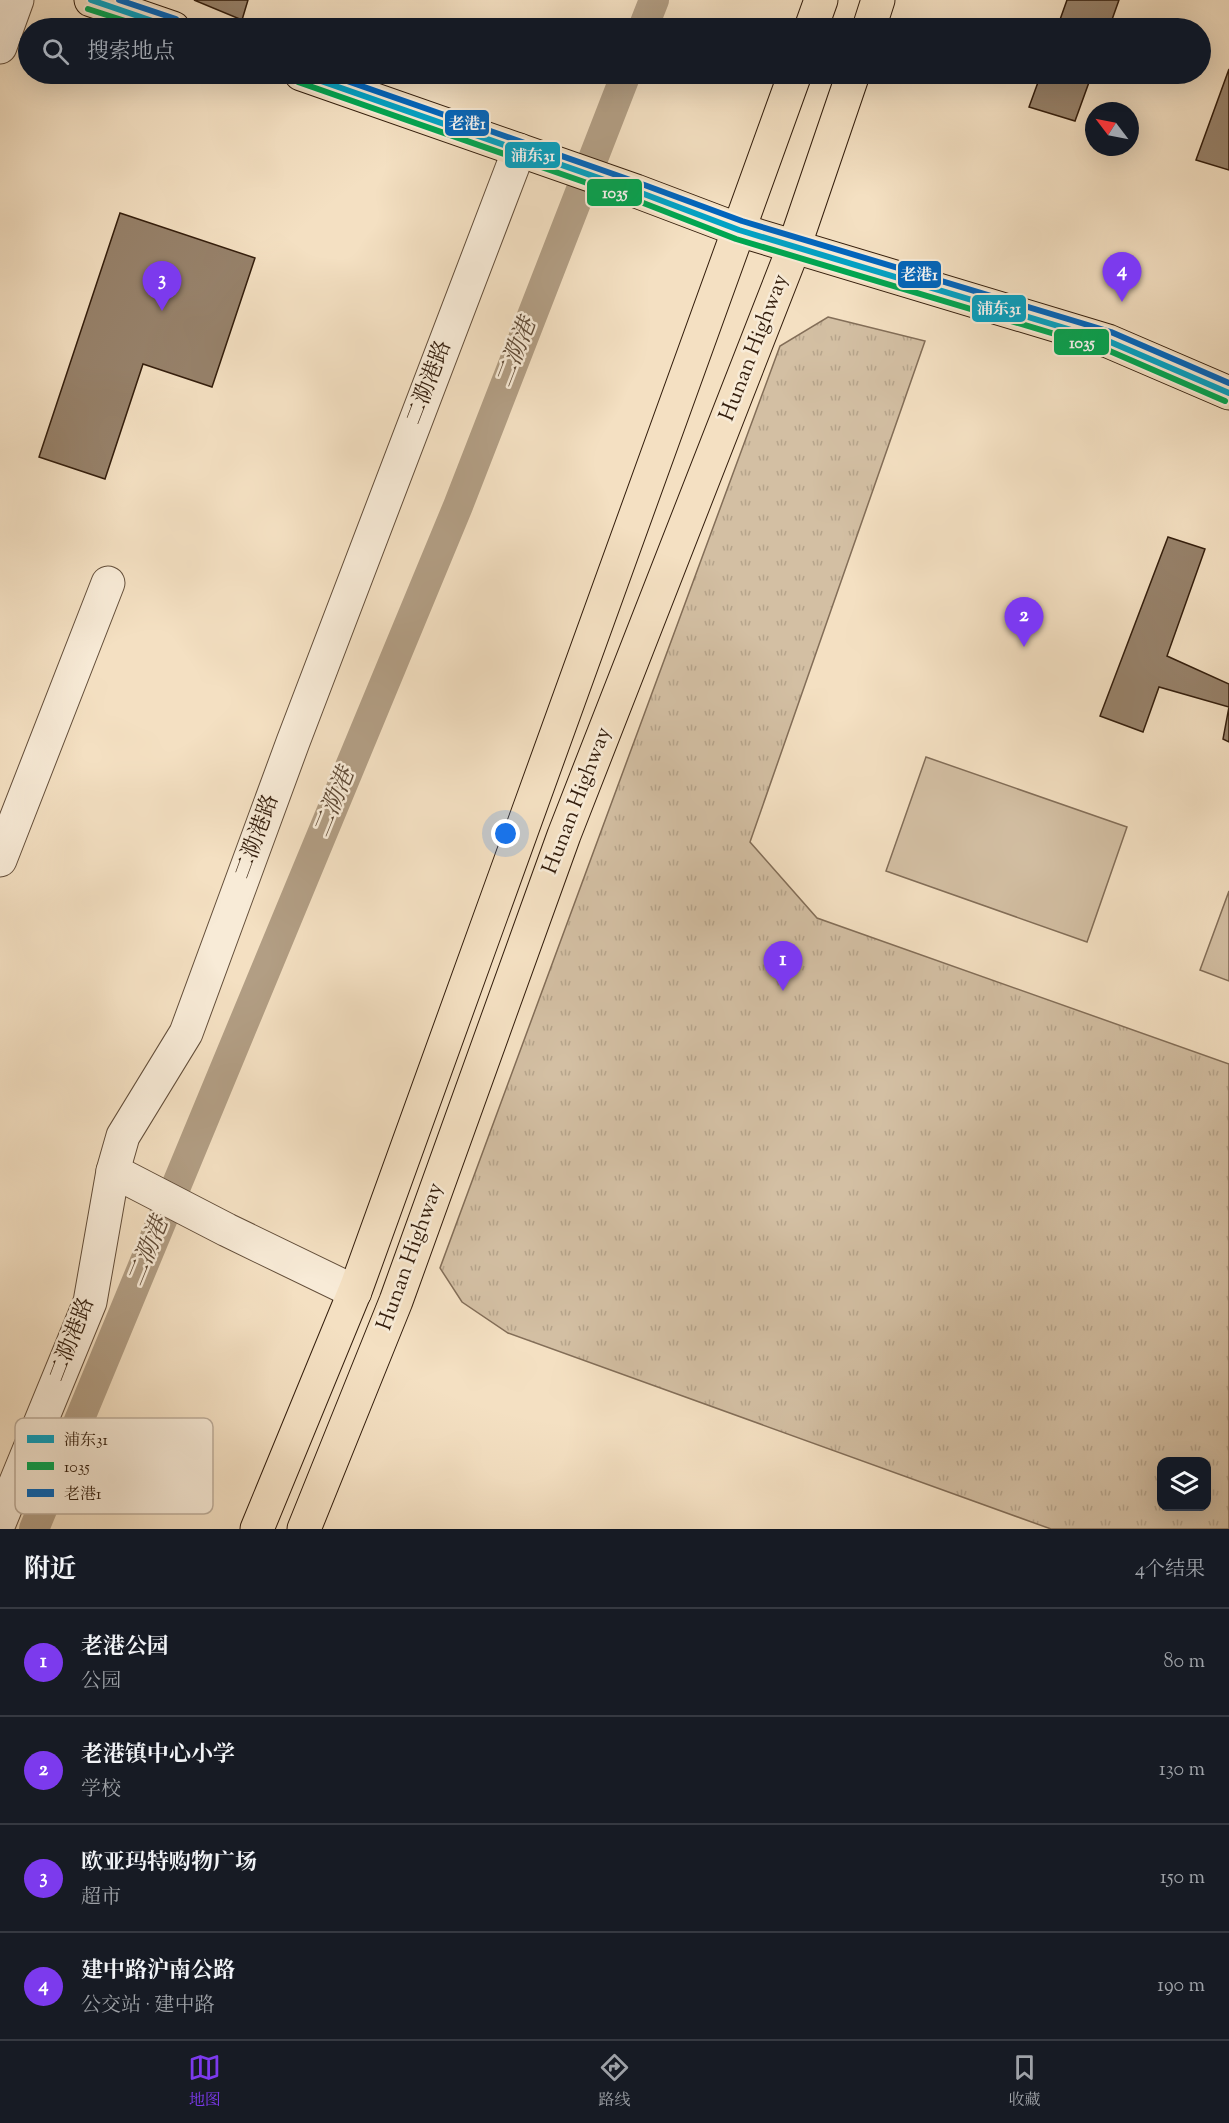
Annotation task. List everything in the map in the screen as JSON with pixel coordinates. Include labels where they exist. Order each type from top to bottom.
[{"type":"main road","points":[[91,0],[144,18]]},
{"type":"main road","points":[[815,18],[821,0]]},
{"type":"main road","points":[[872,18],[878,0]]},
{"type":"main road","points":[[330,84],[636,191],[740,230],[1108,341],[1229,393]]},
{"type":"main road","name":"Hunan Highway","points":[[257,1529],[355,1292],[791,84]]},
{"type":"main road","name":"Hunan Highway","points":[[304,1529],[396,1301],[564,835],[794,247],[850,84]]},
{"type":"street","points":[[0,46],[17,0]]},
{"type":"street","name":"二泐港路","points":[[42,1418],[90,1302],[122,1176],[123,1136],[186,1033],[293,742],[532,154]]},
{"type":"street","points":[[0,860],[108,583]]},
{"type":"street","points":[[122,1176],[355,1292]]},
{"type":"street","name":"二泐港路","points":[[0,1521],[15,1484]]},
{"type":"green space","points":[[828,317],[925,341],[750,842],[817,918],[1229,1064],[1229,1529],[1051,1529],[508,1333],[462,1302],[440,1268],[780,346]]},
{"type":"green space","points":[[926,757],[1127,827],[1087,942],[886,871]]},
{"type":"green space","points":[[1229,891],[1229,981],[1200,970]]},
{"type":"building","points":[[194,0],[248,0],[243,18],[237,18]]},
{"type":"building","points":[[1067,0],[1119,0],[1113,18],[1061,18]]},
{"type":"building","points":[[1229,69],[1229,170],[1196,160]]},
{"type":"building","points":[[1037,84],[1088,84],[1075,121],[1029,107]]},
{"type":"building","points":[[120,213],[255,258],[212,387],[143,364],[105,479],[39,457]]},
{"type":"building","points":[[1168,537],[1205,549],[1167,656],[1229,684],[1229,707],[1159,687],[1143,732],[1100,716]]},
{"type":"building","points":[[1229,707],[1229,742],[1223,739]]},
{"type":"waterway","name":"二泐港","points":[[647,18],[654,0]]},
{"type":"waterway","name":"二泐港","points":[[80,1418],[458,506],[622,84]]},
{"type":"waterway","name":"二泐港","points":[[34,1529],[40,1514]]},
{"type":"transit line","name":"浦东31","points":[[91,0],[144,18]]},
{"type":"transit line","name":"老港1","points":[[119,0],[173,18]]},
{"type":"transit line","name":"1035","points":[[88,9],[116,18]]},
{"type":"transit line","name":"1035","points":[[304,84],[633,199],[736,239],[1105,349],[1225,401]]},
{"type":"transit line","name":"浦东31","points":[[330,84],[636,191],[739,230],[1108,341],[1229,393]]},
{"type":"transit line","name":"老港1","points":[[356,84],[742,221],[1111,332],[1229,383]]},
{"type":"place","name":"建中路沪南公路","points":[[1122,302]]},
{"type":"place","name":"欧亚玛特购物广场","points":[[162,311]]},
{"type":"place","name":"老港镇中心小学","points":[[1024,647]]},
{"type":"place","name":"老港公园","points":[[783,991]]}]
